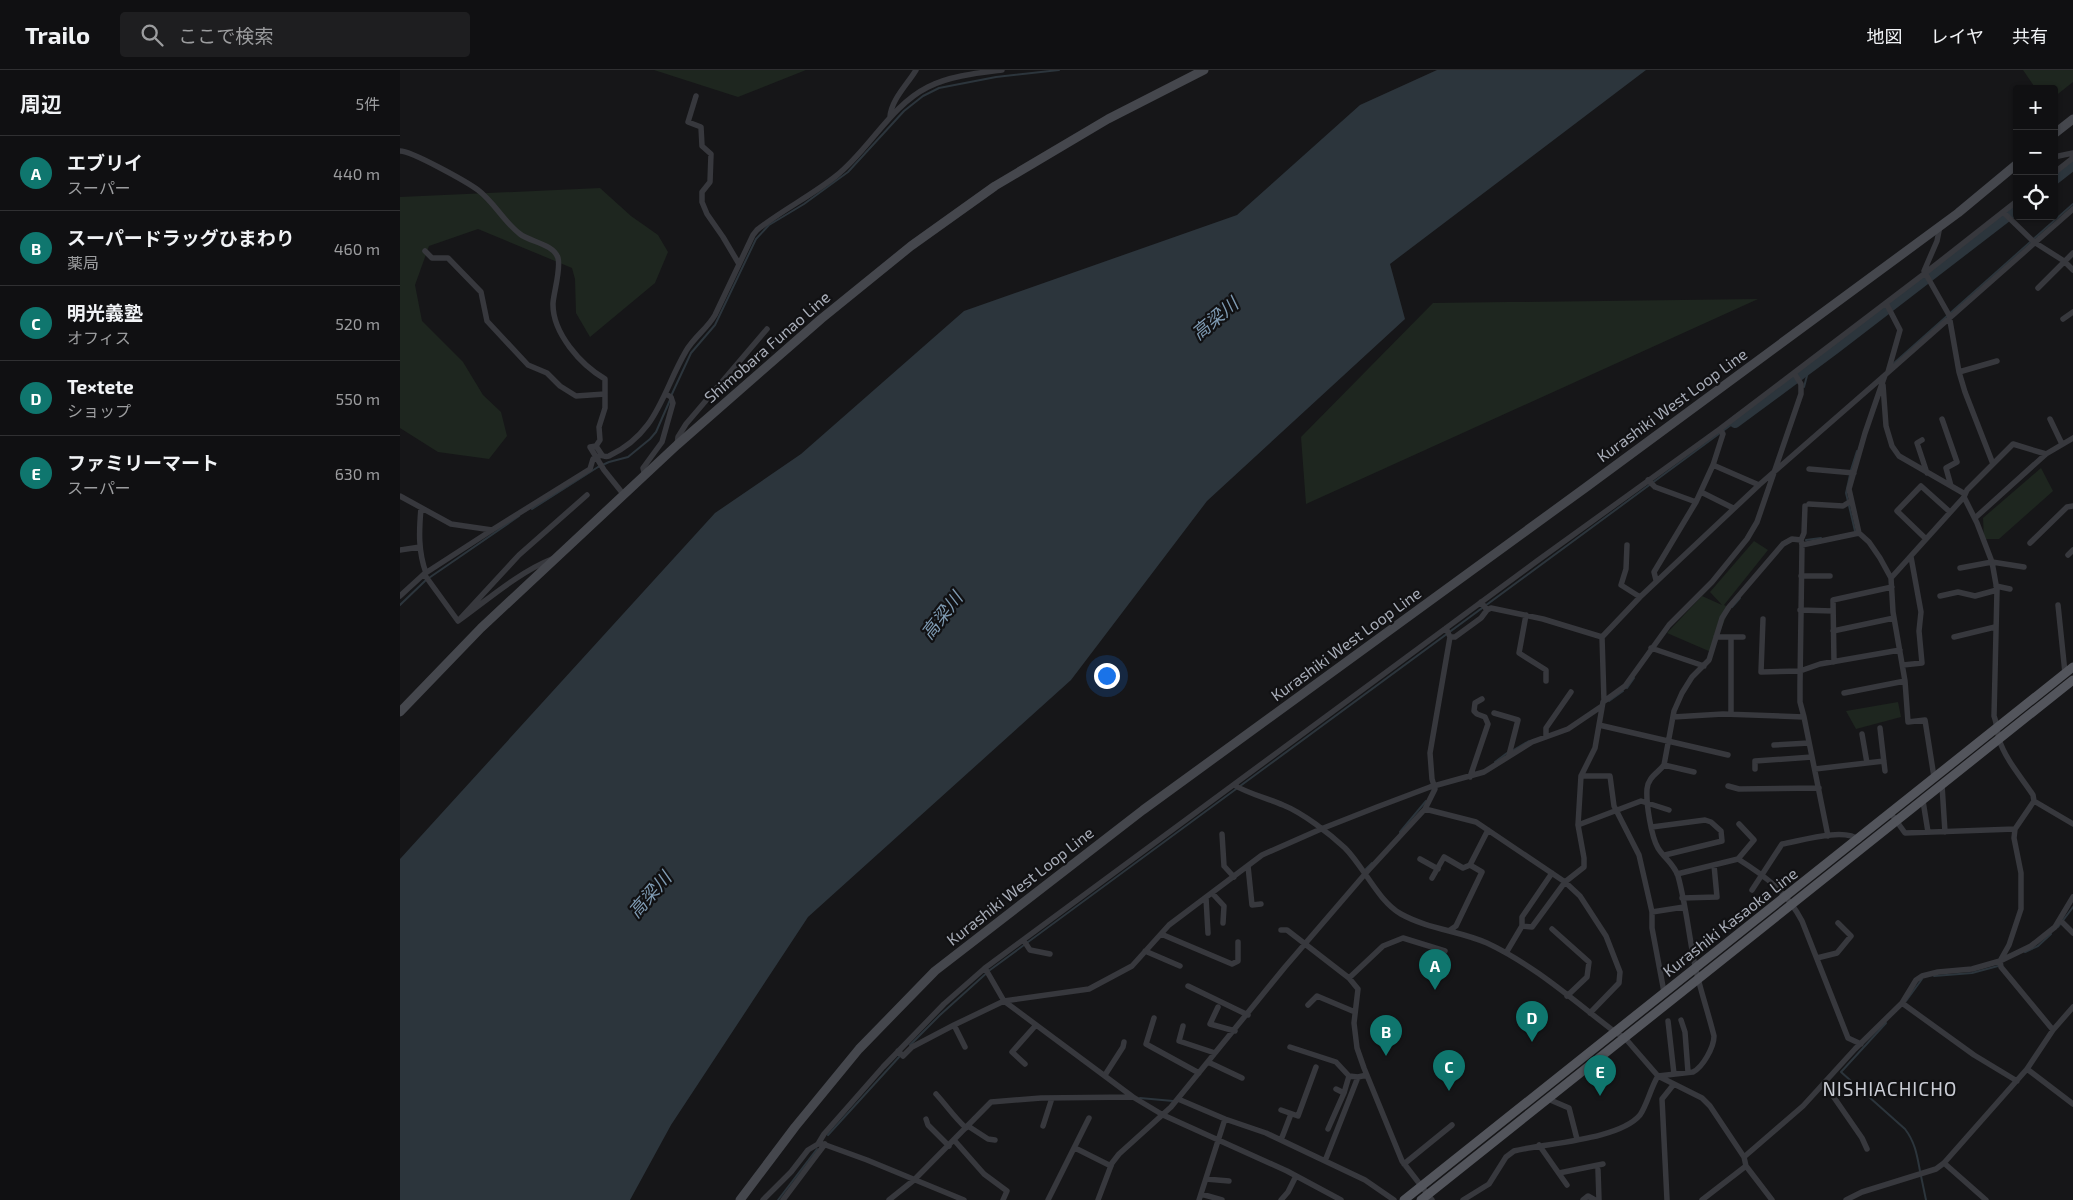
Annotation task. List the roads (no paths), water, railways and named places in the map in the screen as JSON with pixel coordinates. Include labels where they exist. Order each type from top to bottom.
[{"type":"main road","name":"Shimobara Funao Line","points":[[400,712],[481,628],[677,445],[828,313],[911,246],[995,186],[1108,119],[1204,70]]},
{"type":"main road","points":[[2058,131],[2073,119]]},
{"type":"main road","name":"Kurashiki West Loop Line","points":[[740,1200],[795,1127],[859,1049],[934,971],[1142,810],[1586,488],[1940,226],[2013,167]]},
{"type":"main road","name":"Kurashiki Kasaoka Line","points":[[1428,1198],[1548,1099],[1699,979],[1858,838],[2073,667]]},
{"type":"main road","name":"Kurashiki Kasaoka Line","points":[[1404,1200],[1696,967],[1864,848],[2073,680]]},
{"type":"street","points":[[890,118],[895,102],[916,70]]},
{"type":"street","points":[[598,456],[609,456],[646,428],[668,396],[685,353],[710,324],[738,264],[757,230],[836,176],[863,150],[901,106],[929,86],[972,75],[1002,70]]},
{"type":"street","points":[[696,96],[688,122],[702,127],[702,146],[711,154],[710,182],[702,192],[702,202],[707,214],[723,236],[738,264]]},
{"type":"street","points":[[400,151],[420,159],[479,191],[510,226],[528,240],[553,249],[558,258],[553,304],[554,317],[574,354],[584,366],[605,379],[605,408],[599,427],[600,440],[596,446],[598,456],[590,469],[492,530],[400,596]]},
{"type":"street","points":[[2058,156],[2073,153]]},
{"type":"street","points":[[2058,170],[2073,158]]},
{"type":"street","points":[[763,1200],[808,1150],[818,1144],[824,1134],[944,1004],[1796,376],[2005,215],[2013,206]]},
{"type":"street","points":[[1522,926],[1532,928],[1565,882],[1584,867],[1578,825],[1582,776],[1595,748],[1603,704],[1602,637],[1656,580],[1758,485],[1885,376],[1949,315],[2032,241],[2073,209]]},
{"type":"street","points":[[2005,215],[2032,241],[2073,270]]},
{"type":"street","points":[[1940,226],[1937,242],[1924,268],[1926,277],[1949,315],[1959,372],[1993,464]]},
{"type":"street","points":[[425,251],[432,258],[448,258],[481,292],[487,321],[528,365],[547,373],[560,386],[576,396],[605,394]]},
{"type":"street","points":[[2038,288],[2073,253]]},
{"type":"street","points":[[1888,306],[1900,330],[1852,472],[1849,501],[1859,533],[1875,550],[1891,578],[1894,618],[1905,681],[1908,722],[1925,720],[1934,777]]},
{"type":"street","points":[[2063,319],[2073,312]]},
{"type":"street","points":[[677,445],[678,437],[686,424],[766,329]]},
{"type":"street","points":[[1959,372],[1997,361]]},
{"type":"street","points":[[900,1053],[1004,1002],[1089,989],[1132,966],[1176,920],[1262,855],[1321,829],[1435,787],[1484,772],[1509,755],[1545,735],[1568,729],[1603,704],[1625,686],[1669,625],[1712,582],[1753,530],[1801,394],[1801,384],[1796,376]]},
{"type":"street","points":[[1885,376],[1886,426],[1892,446],[1899,456],[1964,495],[1992,562],[1996,588],[1994,716],[1998,725],[1999,739],[2012,764],[2033,795],[2034,801],[2015,829],[2014,838],[2021,873],[2021,910],[2009,945],[2000,961],[2001,967],[2053,1030]]},
{"type":"street","points":[[645,476],[643,468],[662,442],[673,403],[668,396]]},
{"type":"street","points":[[1942,419],[1957,462],[1946,468],[1951,486]]},
{"type":"street","points":[[2050,419],[2062,444]]},
{"type":"street","points":[[1656,580],[1654,572],[1701,492],[1713,464],[1722,431]]},
{"type":"street","points":[[1975,518],[2046,454],[2073,438]]},
{"type":"street","points":[[1922,440],[1918,442],[1928,473]]},
{"type":"street","points":[[1891,578],[1964,495],[2013,444],[2046,454]]},
{"type":"street","points":[[596,446],[590,447],[604,470],[624,495]]},
{"type":"street","points":[[1713,464],[1758,485]]},
{"type":"street","points":[[1809,469],[1852,472]]},
{"type":"street","points":[[1650,482],[1696,502]]},
{"type":"street","points":[[1925,538],[1897,511],[1921,486],[1950,512]]},
{"type":"street","points":[[1701,492],[1733,508]]},
{"type":"street","points":[[458,621],[519,555],[587,495]]},
{"type":"street","points":[[400,496],[451,524],[492,530]]},
{"type":"street","points":[[1828,836],[1800,702],[1802,543],[1807,505],[1843,506],[1849,501]]},
{"type":"street","points":[[2030,543],[2067,507],[2073,506]]},
{"type":"street","points":[[421,508],[420,547],[421,560],[426,577],[458,621]]},
{"type":"street","points":[[1658,1076],[1698,1069],[1714,1042],[1714,1036],[1696,967],[1677,874],[1666,855],[1659,850],[1653,839],[1647,789],[1650,778],[1659,772],[1664,764],[1673,717],[1682,693],[1692,677],[1709,660],[1722,618],[1729,607],[1783,544],[1792,539],[1802,543],[1859,533]]},
{"type":"street","points":[[1627,545],[1626,569],[1621,585],[1640,596]]},
{"type":"street","points":[[400,550],[420,547]]},
{"type":"street","points":[[1902,665],[1922,663],[1919,631],[1921,612],[1911,557]]},
{"type":"street","points":[[458,621],[534,568],[554,559]]},
{"type":"street","points":[[1960,568],[1992,562],[2024,567]]},
{"type":"street","points":[[1802,576],[1830,576]]},
{"type":"street","points":[[1834,662],[1833,600],[1892,587]]},
{"type":"street","points":[[1940,596],[1958,592],[1975,596],[1996,588],[2010,589]]},
{"type":"street","points":[[2058,605],[2065,673]]},
{"type":"street","points":[[1484,606],[1526,615],[1602,637]]},
{"type":"street","points":[[1449,632],[1455,637],[1481,618],[1484,606]]},
{"type":"street","points":[[1800,610],[1833,611]]},
{"type":"street","points":[[1526,615],[1518,654],[1546,670],[1546,681]]},
{"type":"street","points":[[1833,631],[1894,618]]},
{"type":"street","points":[[1763,619],[1761,672],[1800,671],[1820,664],[1900,650]]},
{"type":"street","points":[[1954,637],[1995,627]]},
{"type":"street","points":[[1098,1200],[1111,1166],[1119,1154],[1164,1115],[1303,944],[1364,873],[1425,809],[1435,787],[1432,779],[1430,753],[1449,632]]},
{"type":"street","points":[[1716,637],[1743,637]]},
{"type":"street","points":[[1732,637],[1732,714]]},
{"type":"street","points":[[1653,649],[1704,666]]},
{"type":"street","points":[[1844,693],[1905,681]]},
{"type":"street","points":[[1545,735],[1546,728],[1571,692]]},
{"type":"street","points":[[1470,775],[1488,724],[1485,717],[1474,711],[1475,702],[1482,699]]},
{"type":"street","points":[[1494,713],[1518,720],[1509,755]]},
{"type":"street","points":[[1673,717],[1732,714],[1804,717]]},
{"type":"street","points":[[1599,725],[1728,755]]},
{"type":"street","points":[[1880,728],[1885,771]]},
{"type":"street","points":[[1862,734],[1867,763]]},
{"type":"street","points":[[1774,745],[1810,743]]},
{"type":"street","points":[[1755,769],[1755,761],[1812,757]]},
{"type":"street","points":[[1815,769],[1884,761]]},
{"type":"street","points":[[1664,764],[1694,772]]},
{"type":"street","points":[[1582,776],[1610,776],[1614,806],[1639,855],[1652,912],[1652,928],[1664,992]]},
{"type":"street","points":[[1942,785],[1945,832]]},
{"type":"street","points":[[1728,786],[1740,789],[1819,788]]},
{"type":"street","points":[[1237,787],[1285,806],[1321,829],[1345,849],[1386,900],[1399,913],[1418,922],[1472,937],[1506,953],[1528,966],[1625,1038],[1658,1076],[1702,1098],[1710,1106],[1744,1157],[1746,1166],[1772,1200]]},
{"type":"street","points":[[1578,825],[1641,801],[1669,810]]},
{"type":"street","points":[[1923,801],[1928,832]]},
{"type":"street","points":[[2034,801],[2073,824]]},
{"type":"street","points":[[1425,809],[1476,822],[1565,882],[1580,896],[1606,936],[1620,972],[1619,983],[1590,1013]]},
{"type":"street","points":[[1890,812],[1896,823],[1905,833],[2015,829]]},
{"type":"street","points":[[1652,827],[1705,820],[1711,822],[1721,831],[1722,841],[1666,855]]},
{"type":"street","points":[[1677,874],[1738,859],[1754,840],[1739,824]]},
{"type":"street","points":[[1432,878],[1444,857],[1463,868],[1470,865],[1488,830]]},
{"type":"street","points":[[1222,834],[1224,866],[1234,877]]},
{"type":"street","points":[[1752,890],[1782,844],[1851,834],[1858,838],[1864,848]]},
{"type":"street","points":[[1738,859],[1762,874],[1789,900],[1816,958],[1848,1038],[1861,1044]]},
{"type":"street","points":[[1420,860],[1438,868]]},
{"type":"street","points":[[1450,930],[1456,926],[1482,872],[1470,865]]},
{"type":"street","points":[[1682,898],[1717,897],[1714,865]]},
{"type":"street","points":[[1248,866],[1252,905],[1261,904]]},
{"type":"street","points":[[1506,953],[1522,926],[1522,917],[1552,873]]},
{"type":"street","points":[[1212,894],[1224,906],[1223,923]]},
{"type":"street","points":[[1744,1157],[1803,1106],[1902,1003],[1916,980],[1922,976],[1938,972],[1972,968],[2000,961],[2031,946],[2055,927],[2073,897]]},
{"type":"street","points":[[1206,898],[1208,903],[1208,933]]},
{"type":"street","points":[[1652,912],[1684,907]]},
{"type":"street","points":[[2060,920],[2073,933]]},
{"type":"street","points":[[1816,958],[1837,953],[1851,936],[1838,923]]},
{"type":"street","points":[[1552,929],[1589,962],[1587,977],[1567,996]]},
{"type":"street","points":[[1281,930],[1287,930],[1349,978],[1358,989],[1354,1023],[1357,1048],[1404,1164],[1428,1198]]},
{"type":"street","points":[[1161,934],[1232,964],[1238,961],[1238,942]]},
{"type":"street","points":[[1349,978],[1383,946],[1403,938],[1445,951]]},
{"type":"street","points":[[1025,943],[1030,950],[1050,954]]},
{"type":"street","points":[[1145,951],[1180,966]]},
{"type":"street","points":[[987,971],[1004,1002],[1134,1097],[1164,1115],[1296,1176],[1340,1200]]},
{"type":"street","points":[[1188,986],[1246,1014]]},
{"type":"street","points":[[1308,1005],[1316,996],[1355,1012]]},
{"type":"street","points":[[1902,1003],[1974,1056],[2017,1081]]},
{"type":"street","points":[[1218,1007],[1210,1024],[1235,1030]]},
{"type":"street","points":[[1846,1200],[1862,1192],[1936,1169],[1944,1163],[2017,1081],[2053,1030],[2073,1007]]},
{"type":"street","points":[[1154,1018],[1146,1044],[1199,1072]]},
{"type":"street","points":[[1681,1020],[1685,1032],[1688,1072]]},
{"type":"street","points":[[1668,1021],[1674,1074]]},
{"type":"street","points":[[954,1025],[965,1047]]},
{"type":"street","points":[[1025,1064],[1012,1052],[1036,1025]]},
{"type":"street","points":[[1183,1026],[1179,1041],[1215,1053]]},
{"type":"street","points":[[1105,1076],[1123,1047],[1124,1042]]},
{"type":"street","points":[[1290,1047],[1336,1062],[1349,1076],[1367,1075]]},
{"type":"street","points":[[1208,1062],[1242,1078]]},
{"type":"street","points":[[1281,1110],[1298,1116],[1316,1067]]},
{"type":"street","points":[[2026,1069],[2073,1104]]},
{"type":"street","points":[[1328,1130],[1344,1093],[1349,1076]]},
{"type":"street","points":[[1463,1200],[1489,1184],[1506,1157],[1514,1151],[1603,1135],[1619,1129],[1640,1115],[1658,1076]]},
{"type":"street","points":[[1325,1161],[1358,1077]]},
{"type":"street","points":[[1824,1083],[1862,1138],[1867,1149]]},
{"type":"street","points":[[1667,1200],[1662,1099],[1674,1084]]},
{"type":"street","points":[[1336,1088],[1344,1093]]},
{"type":"street","points":[[936,1094],[950,1109],[951,1114],[967,1127],[988,1139],[995,1140]]},
{"type":"street","points":[[889,1200],[914,1180],[991,1102],[1052,1098],[1134,1097]]},
{"type":"street","points":[[1043,1126],[1052,1098]]},
{"type":"street","points":[[1178,1099],[1281,1140],[1365,1180],[1394,1200]]},
{"type":"street","points":[[1548,1099],[1570,1108],[1577,1139]]},
{"type":"street","points":[[1281,1140],[1291,1114]]},
{"type":"street","points":[[1048,1200],[1090,1118]]},
{"type":"street","points":[[926,1119],[928,1125],[948,1146]]},
{"type":"street","points":[[1222,1200],[1200,1197],[1225,1119]]},
{"type":"street","points":[[1404,1164],[1452,1125]]},
{"type":"street","points":[[954,1140],[984,1174],[1007,1191],[1003,1200]]},
{"type":"street","points":[[818,1144],[826,1144],[964,1200]]},
{"type":"street","points":[[783,1200],[826,1144]]},
{"type":"street","points":[[1540,1145],[1567,1185]]},
{"type":"street","points":[[1074,1148],[1111,1166]]},
{"type":"street","points":[[1944,1163],[1986,1200]]},
{"type":"street","points":[[1559,1173],[1603,1164]]},
{"type":"street","points":[[1702,1200],[1746,1166]]},
{"type":"street","points":[[1583,1200],[1588,1196],[1597,1200],[1598,1170]]},
{"type":"street","points":[[1281,1200],[1288,1192],[1296,1176]]},
{"type":"street","points":[[1206,1179],[1230,1181]]},
{"type":"water","name":"高梁川","points":[[1437,70],[1646,70],[1390,264],[1405,319],[1207,501],[1071,680],[808,917],[671,1125],[630,1200],[400,1200],[400,859],[715,513],[801,454],[964,311],[1237,215],[1360,105]]},
{"type":"waterway","points":[[671,396],[691,353],[715,325],[756,239],[769,225],[804,204],[848,172],[904,111],[923,96],[939,88],[996,77],[1059,70]]},
{"type":"waterway","points":[[2058,176],[2073,164]]},
{"type":"waterway","points":[[1893,364],[2073,204]]},
{"type":"waterway","points":[[1735,422],[2013,211]]},
{"type":"waterway","points":[[1804,387],[1809,368]]},
{"type":"waterway","points":[[532,509],[598,467],[628,457],[656,432],[670,400]]},
{"type":"waterway","points":[[910,1045],[990,970],[1735,422]]},
{"type":"waterway","points":[[1851,470],[1857,451]]},
{"type":"waterway","points":[[1850,475],[1846,493],[1855,531]]},
{"type":"waterway","points":[[400,605],[426,580],[519,516]]},
{"type":"waterway","points":[[1806,540],[1821,538]]},
{"type":"waterway","points":[[1732,607],[1740,598]]},
{"type":"waterway","points":[[1627,688],[1634,678]]},
{"type":"waterway","points":[[1609,701],[1623,691]]},
{"type":"waterway","points":[[1512,751],[1529,741]]},
{"type":"waterway","points":[[1495,762],[1507,753]]},
{"type":"waterway","points":[[1400,832],[1426,801]]},
{"type":"waterway","points":[[1365,870],[1372,863]]},
{"type":"waterway","points":[[2058,927],[2073,907]]},
{"type":"waterway","points":[[2025,952],[2038,946],[2051,934]]},
{"type":"waterway","points":[[1934,976],[1972,973],[1998,966]]},
{"type":"waterway","points":[[1906,1001],[1922,979]]},
{"type":"waterway","points":[[1886,1023],[1841,1072],[1905,1129],[1917,1154],[1920,1171]]},
{"type":"waterway","points":[[828,1135],[900,1056]]},
{"type":"waterway","points":[[1140,1098],[1173,1101]]},
{"type":"waterway","points":[[778,1200],[817,1149]]},
{"type":"waterway","points":[[1921,1176],[1926,1200]]},
{"type":"place","name":"エブリイ","points":[[1435,990]]},
{"type":"place","name":"Te×tete","points":[[1532,1042]]},
{"type":"place","name":"スーパードラッグひまわり","points":[[1386,1056]]},
{"type":"place","name":"明光義塾","points":[[1449,1091]]},
{"type":"place","name":"ファミリーマート","points":[[1600,1096]]},
{"type":"district","name":"NISHIACHICHO","points":[[1890,1089]]}]
